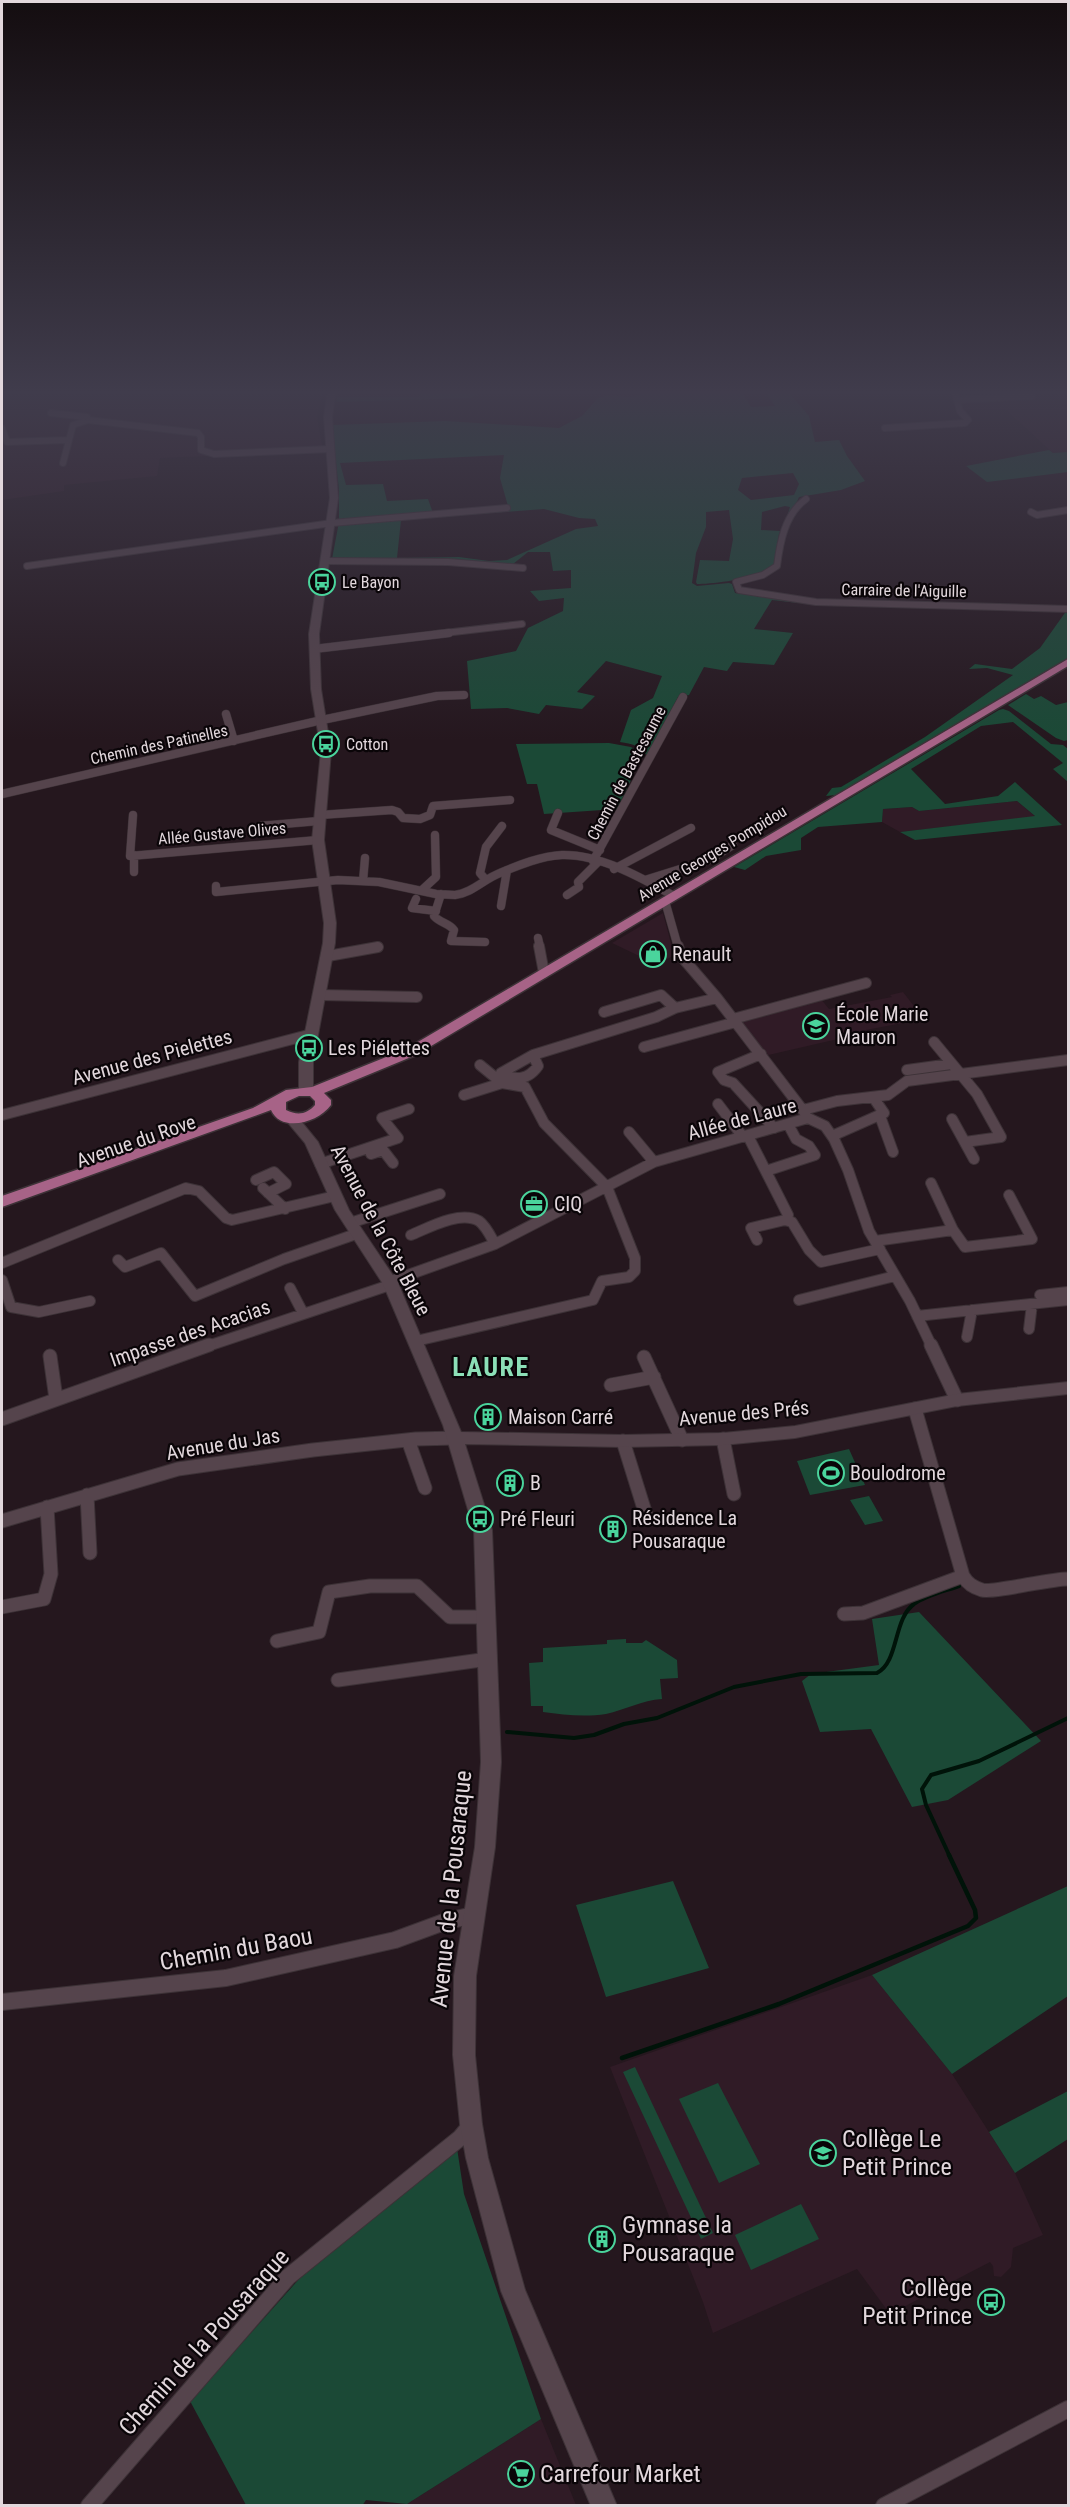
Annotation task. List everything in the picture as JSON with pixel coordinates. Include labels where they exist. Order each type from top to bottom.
[{"type":"main road","points":[[284,1107],[306,1062],[328,956],[330,923],[318,840],[326,751],[316,689],[314,649],[316,612],[333,506]]},
{"type":"main road","name":"Avenue Georges Pompidou","points":[[315,1094],[335,1090],[372,1069],[411,1052],[1068,662]]},
{"type":"main road","points":[[284,1107],[314,1115],[320,1111],[306,1062]]},
{"type":"main road","points":[[2,1202],[174,1142],[284,1107],[315,1094]]},
{"type":"main road","name":"Avenue de la Côte Bleue","points":[[284,1107],[311,1142]]},
{"type":"main road","name":"Avenue du Rove","points":[[2,1209],[254,1122],[284,1107]]},
{"type":"main road","name":"Avenue de la Côte Bleue","points":[[314,1115],[309,1130],[311,1142],[321,1166],[353,1228],[390,1283],[456,1438]]},
{"type":"main road","name":"Avenue des Prés","points":[[456,1438],[623,1441],[723,1439],[795,1432],[957,1400],[1068,1388]]},
{"type":"main road","name":"Avenue de la Pousaraque","points":[[456,1438],[483,1530],[491,1762],[489,1808],[465,1976],[464,2055],[471,2124],[477,2158],[513,2291],[604,2505]]},
{"type":"street","name":"Carraire de l'Aiguille","points":[[796,506],[780,542],[777,566],[763,575],[736,582],[739,590],[816,602],[1068,609]]},
{"type":"street","points":[[27,566],[332,523],[507,508]]},
{"type":"street","points":[[1031,512],[1037,515],[1068,510]]},
{"type":"street","points":[[326,561],[448,562],[524,567]]},
{"type":"street","points":[[314,649],[522,624]]},
{"type":"street","name":"Chemin des Patinelles","points":[[2,794],[322,720],[437,696],[464,695]]},
{"type":"street","name":"Chemin de Bastesaume","points":[[567,895],[579,887],[578,882],[595,862],[682,696]]},
{"type":"street","points":[[226,714],[234,741]]},
{"type":"street","points":[[259,826],[392,810],[403,818],[420,819],[430,815],[430,809],[433,806],[510,800]]},
{"type":"street","points":[[558,813],[551,830],[600,850]]},
{"type":"street","points":[[133,815],[134,873]]},
{"type":"street","points":[[485,879],[480,873],[482,854],[488,841],[502,826]]},
{"type":"street","points":[[614,869],[692,828]]},
{"type":"street","points":[[422,890],[436,877],[435,835]]},
{"type":"street","name":"Allée Gustave Olives","points":[[132,855],[318,840]]},
{"type":"street","points":[[645,880],[709,860],[733,845]]},
{"type":"street","points":[[216,886],[216,891],[324,880],[363,881],[441,894],[462,895],[485,879],[507,870],[563,855],[595,862],[645,880],[670,899],[681,956],[761,1054],[805,1114],[837,1101],[888,1095],[907,1081],[1068,1060]]},
{"type":"street","points":[[363,881],[365,858]]},
{"type":"street","points":[[501,906],[507,870]]},
{"type":"street","points":[[441,894],[434,916],[438,921],[451,926],[453,930],[451,941],[485,942]]},
{"type":"street","points":[[413,907],[436,911]]},
{"type":"street","points":[[538,938],[544,973]]},
{"type":"street","points":[[328,956],[378,947]]},
{"type":"street","points":[[644,1047],[866,983]]},
{"type":"street","points":[[320,995],[417,997]]},
{"type":"street","points":[[604,1012],[661,995],[675,1008]]},
{"type":"street","points":[[533,1055],[656,1017],[675,1008],[717,998]]},
{"type":"street","name":"Avenue des Pielettes","points":[[2,1115],[312,1034]]},
{"type":"street","points":[[934,1042],[977,1094],[1001,1137],[965,1142]]},
{"type":"street","points":[[761,1054],[718,1072],[724,1080],[733,1083],[774,1128]]},
{"type":"street","points":[[907,1070],[951,1064]]},
{"type":"street","points":[[480,1065],[502,1083]]},
{"type":"street","points":[[464,1095],[502,1083],[525,1087],[540,1077]]},
{"type":"street","points":[[416,1341],[593,1300],[602,1281],[629,1277],[635,1271],[635,1258],[607,1187],[544,1123],[525,1087]]},
{"type":"street","points":[[832,1136],[884,1113],[873,1097]]},
{"type":"street","points":[[718,1104],[745,1137],[766,1171],[788,1215]]},
{"type":"street","points":[[321,1166],[398,1138],[382,1118],[409,1109]]},
{"type":"street","name":"Allée de Laure","points":[[390,1283],[495,1244],[654,1162],[788,1124],[805,1114],[825,1126],[832,1136],[849,1170],[869,1231],[917,1316],[957,1400]]},
{"type":"street","points":[[880,1116],[892,1152]]},
{"type":"street","points":[[952,1119],[974,1159]]},
{"type":"street","points":[[766,1171],[815,1155],[809,1146],[796,1138],[788,1124]]},
{"type":"street","points":[[629,1132],[654,1162]]},
{"type":"street","points":[[321,1166],[383,1150],[393,1163]]},
{"type":"street","points":[[268,1192],[286,1184],[274,1172],[254,1179],[285,1209]]},
{"type":"street","points":[[931,1183],[953,1230],[965,1247],[1032,1239],[1009,1195]]},
{"type":"street","points":[[2,1263],[186,1188],[198,1191],[226,1218],[232,1220],[335,1196]]},
{"type":"street","points":[[118,1260],[125,1267],[161,1253],[195,1296],[353,1228],[440,1194]]},
{"type":"street","points":[[411,1235],[459,1218],[471,1218],[480,1221],[495,1244]]},
{"type":"street","points":[[757,1240],[751,1228],[785,1220],[792,1222],[809,1250],[821,1262],[878,1245],[953,1230]]},
{"type":"street","points":[[800,1300],[895,1276]]},
{"type":"street","points":[[2,1280],[6,1309],[39,1312],[90,1301]]},
{"type":"street","name":"Impasse des Acacias","points":[[2,1419],[390,1283]]},
{"type":"street","points":[[290,1288],[303,1313]]},
{"type":"street","points":[[917,1316],[972,1310],[1068,1292]]},
{"type":"street","points":[[1036,1299],[1068,1300]]},
{"type":"street","points":[[1029,1329],[1036,1299]]},
{"type":"street","points":[[967,1337],[972,1310]]},
{"type":"street","points":[[50,1356],[56,1399]]},
{"type":"street","points":[[644,1357],[682,1440]]},
{"type":"street","points":[[611,1385],[654,1377]]},
{"type":"street","points":[[915,1409],[963,1576],[968,1584],[984,1591],[1050,1579],[1068,1579]]},
{"type":"street","name":"Avenue du Jas","points":[[2,1521],[178,1469],[313,1450],[408,1440],[456,1438]]},
{"type":"street","points":[[723,1439],[734,1494]]},
{"type":"street","points":[[408,1440],[425,1488]]},
{"type":"street","points":[[623,1441],[646,1515]]},
{"type":"street","points":[[87,1495],[90,1553]]},
{"type":"street","points":[[2,1607],[44,1599],[51,1574],[47,1507]]},
{"type":"street","points":[[844,1614],[863,1613],[963,1576]]},
{"type":"street","points":[[277,1641],[319,1632],[329,1592],[370,1586],[417,1586],[450,1617],[485,1617]]},
{"type":"street","points":[[338,1680],[488,1659]]},
{"type":"street","name":"Chemin du Baou","points":[[2,2002],[226,1978],[395,1940],[444,1922],[473,1915]]},
{"type":"street","name":"Chemin de la Pousaraque","points":[[89,2505],[288,2277],[460,2138],[471,2124]]},
{"type":"street","points":[[884,2505],[1068,2409]]},
{"type":"shaded area","points":[[1017,801],[1036,817],[900,832],[882,822],[883,809],[912,807],[919,811]]},
{"type":"shaded area","points":[[663,913],[674,955],[658,965],[612,943]]},
{"type":"shaded area","name":"École Marie Mauron","points":[[903,992],[924,1019],[850,1033],[851,1036],[764,1056],[738,1020],[820,998],[829,1009],[892,997],[890,995]]},
{"type":"shaded area","name":"Collège Le Petit Prince","points":[[872,1975],[952,2074],[1015,2173],[1043,2235],[1013,2248],[1011,2267],[1001,2277],[994,2276],[990,2262],[890,2314],[857,2269],[713,2333],[703,2302],[610,2067]]},
{"type":"shaded area","points":[[541,2419],[576,2505],[407,2506],[407,2504]]},
{"type":"green space","points":[[339,506],[430,506],[433,513],[508,506],[795,506],[787,523],[785,523],[790,507],[785,506],[762,512],[761,530],[780,531],[775,563],[770,568],[751,576],[697,584],[700,560],[729,561],[733,539],[729,510],[706,512],[706,527],[696,553],[692,583],[697,586],[729,583],[732,584],[735,593],[798,601],[799,603],[772,600],[754,629],[793,633],[774,665],[733,662],[727,671],[704,667],[689,695],[678,697],[647,756],[639,747],[620,742],[631,710],[653,698],[662,676],[606,661],[577,692],[595,696],[582,709],[546,705],[539,714],[507,708],[471,709],[467,661],[516,651],[528,628],[563,611],[564,598],[539,601],[530,591],[571,588],[571,570],[553,571],[550,552],[528,552],[513,564],[332,559],[339,522]],"holes":[[[544,509],[579,518],[595,519],[598,526],[576,529],[507,560],[489,561],[459,557],[397,558],[401,520]]]},
{"type":"green space","points":[[1067,610],[1068,658],[836,795],[826,796],[832,788],[841,787],[925,737],[1013,675],[987,668],[969,669],[975,664],[1012,669],[1040,648]]},
{"type":"green space","points":[[1026,694],[1034,699],[1041,696],[1056,705],[1068,702],[1068,740],[1056,738],[1008,705]]},
{"type":"green space","points":[[999,710],[1009,711],[1051,744],[1063,745],[1068,749],[1068,782],[1053,769],[1063,763],[1013,722],[981,726],[911,769],[945,804],[998,796],[1015,782],[1062,825],[915,840],[900,832],[1035,816],[1017,801],[919,811],[912,807],[883,809],[882,822],[818,827],[801,838],[801,850],[766,856],[745,870],[734,867]]},
{"type":"green space","points":[[609,743],[631,747],[639,752],[631,780],[617,809],[544,814],[537,784],[527,784],[516,744]]},
{"type":"green space","name":"Boulodrome","points":[[849,1449],[865,1485],[810,1495],[797,1461]]},
{"type":"green space","points":[[869,1496],[883,1521],[865,1525],[850,1500]]},
{"type":"green space","points":[[919,1612],[1041,1741],[948,1800],[912,1807],[871,1729],[820,1732],[802,1681],[811,1674],[879,1665],[872,1619]]},
{"type":"green space","points":[[626,1639],[626,1643],[642,1643],[646,1640],[677,1660],[678,1678],[660,1679],[662,1699],[647,1701],[606,1714],[591,1715],[543,1712],[543,1706],[531,1706],[529,1663],[543,1662],[543,1648],[607,1644],[607,1640]]},
{"type":"green space","points":[[673,1881],[709,1968],[606,1997],[576,1905]]},
{"type":"green space","points":[[1068,1886],[1068,1996],[952,2074],[872,1975]]},
{"type":"green space","points":[[635,2067],[713,2233],[701,2239],[623,2072]]},
{"type":"green space","points":[[718,2083],[760,2164],[719,2183],[679,2099]]},
{"type":"green space","points":[[1068,2091],[1068,2139],[1015,2173],[989,2132]]},
{"type":"green space","points":[[457,2148],[464,2194],[541,2419],[407,2504],[366,2500],[362,2506],[246,2505],[190,2401],[300,2278]]},
{"type":"green space","points":[[801,2204],[819,2239],[751,2270],[735,2235]]},
{"type":"waterway","points":[[507,1732],[574,1738],[594,1735],[624,1724],[657,1718],[734,1687],[801,1674],[877,1673],[889,1660],[907,1611],[924,1598],[959,1586]]},
{"type":"waterway","points":[[950,1857],[926,1805],[922,1789],[931,1775],[979,1761],[1068,1718]]},
{"type":"waterway","points":[[622,2058],[779,2004],[968,1926],[976,1918],[975,1910],[949,1855]]},
{"type":"place","name":"Le Bayon","points":[[322,582]]},
{"type":"place","name":"Cotton","points":[[326,744]]},
{"type":"place","name":"Renault","points":[[653,954]]},
{"type":"place","name":"École Marie Mauron","points":[[816,1026]]},
{"type":"place","name":"Les Piélettes","points":[[309,1048]]},
{"type":"place","name":"CIQ","points":[[534,1204]]},
{"type":"place","name":"Maison Carré","points":[[488,1417]]},
{"type":"place","name":"Boulodrome","points":[[831,1473]]},
{"type":"place","name":"B","points":[[510,1483]]},
{"type":"place","name":"Pré Fleuri","points":[[480,1519]]},
{"type":"place","name":"Résidence La Pousaraque","points":[[613,1529]]},
{"type":"place","name":"Collège Le Petit Prince","points":[[823,2153]]},
{"type":"place","name":"Gymnase la Pousaraque","points":[[602,2239]]},
{"type":"place","name":"Collège Petit Prince","points":[[991,2302]]},
{"type":"place","name":"Carrefour Market","points":[[521,2474]]},
{"type":"district","name":"LAURE","points":[[491,1367]]}]
